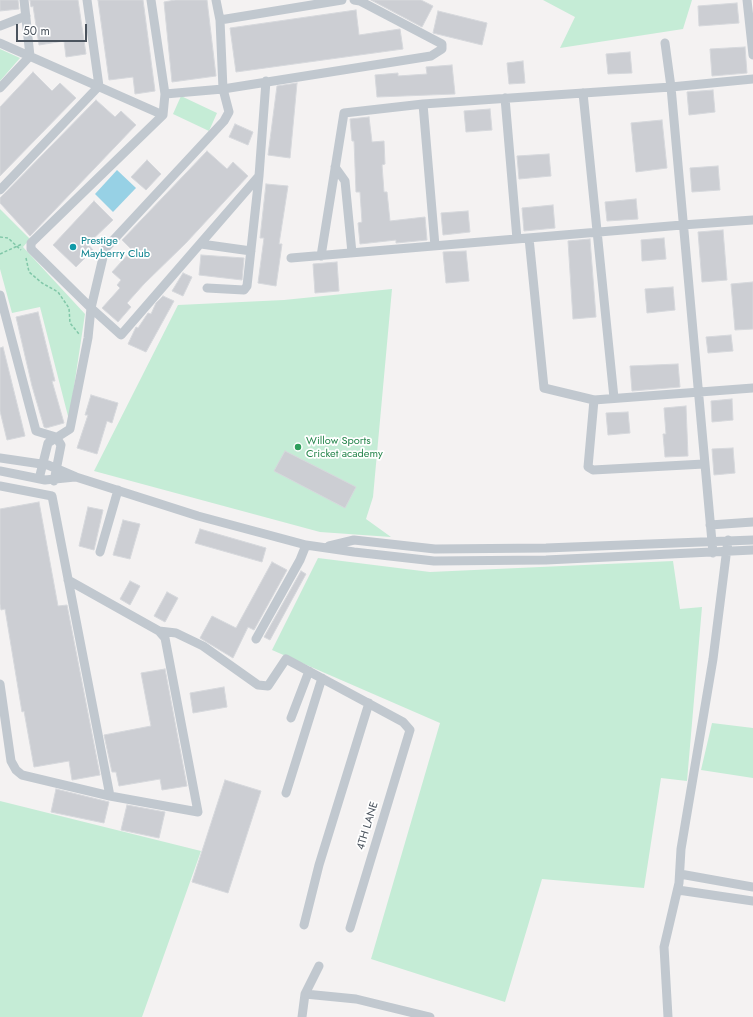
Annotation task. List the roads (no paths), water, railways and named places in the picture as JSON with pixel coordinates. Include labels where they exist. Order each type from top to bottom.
[{"type":"street","points":[[0,88],[30,56],[24,0]]},
{"type":"street","points":[[87,0],[99,86]]},
{"type":"street","points":[[151,0],[165,94],[163,114],[32,243],[32,249],[91,308],[121,335],[260,176]]},
{"type":"street","points":[[39,479],[48,443],[70,429],[88,338],[91,308],[105,249],[224,121],[229,112],[223,89],[220,20],[216,0]]},
{"type":"street","points":[[220,20],[342,0]]},
{"type":"street","points":[[165,94],[223,89],[431,56],[442,49],[442,44],[360,1],[354,0]]},
{"type":"street","points":[[747,0],[753,54]]},
{"type":"street","points":[[0,26],[26,16]]},
{"type":"street","points":[[0,43],[163,114]]},
{"type":"street","points":[[665,43],[671,87],[712,553]]},
{"type":"street","points":[[322,256],[344,113],[423,104],[671,87],[753,79]]},
{"type":"street","points":[[207,288],[246,289],[260,176],[266,81]]},
{"type":"street","points":[[0,190],[99,86]]},
{"type":"street","points":[[583,93],[614,398]]},
{"type":"street","points":[[505,98],[517,239]]},
{"type":"street","points":[[423,104],[435,246]]},
{"type":"street","points":[[335,167],[345,181],[352,253]]},
{"type":"street","points":[[291,258],[753,220]]},
{"type":"street","points":[[529,238],[544,388],[594,400],[753,388]]},
{"type":"street","points":[[201,244],[251,251]]},
{"type":"street","points":[[0,295],[36,430],[56,437],[61,445],[54,481]]},
{"type":"street","points":[[594,400],[588,467],[593,470],[704,464]]},
{"type":"street","points":[[0,458],[42,464],[76,477],[198,516],[306,545],[354,552],[434,561],[546,560],[753,550]]},
{"type":"street","points":[[0,471],[54,481],[76,477]]},
{"type":"street","points":[[0,486],[52,496],[110,796]]},
{"type":"street","points":[[100,552],[118,490]]},
{"type":"street","points":[[710,525],[753,522]]},
{"type":"street","points":[[325,547],[354,540],[435,549],[546,548],[753,540]]},
{"type":"street","points":[[668,1017],[664,947],[678,890],[681,849],[713,659],[721,587],[728,552],[728,540]]},
{"type":"street","points":[[256,639],[300,560],[306,545]]},
{"type":"street","points":[[0,684],[11,761],[16,770],[22,775],[110,796],[198,812],[165,638],[159,631],[68,580]]},
{"type":"street","points":[[159,631],[176,633],[203,646],[258,685],[268,686],[286,659],[369,703],[320,865],[304,925]]},
{"type":"street","points":[[291,718],[309,671]]},
{"type":"street","points":[[286,793],[322,678]]},
{"type":"street","name":"4TH LANE","points":[[350,928],[410,730],[403,722],[369,703]]},
{"type":"street","points":[[680,874],[753,886]]},
{"type":"street","points":[[678,890],[753,902]]},
{"type":"street","points":[[302,1017],[305,994],[319,966]]},
{"type":"street","points":[[305,994],[356,1000],[430,1017]]},
{"type":"water","points":[[117,170],[136,188],[113,212],[95,194]]},
{"type":"place","name":"Prestige Mayberry Club","points":[[73,247]]},
{"type":"place","name":"Willow Sports Cricket academy","points":[[298,447]]}]
